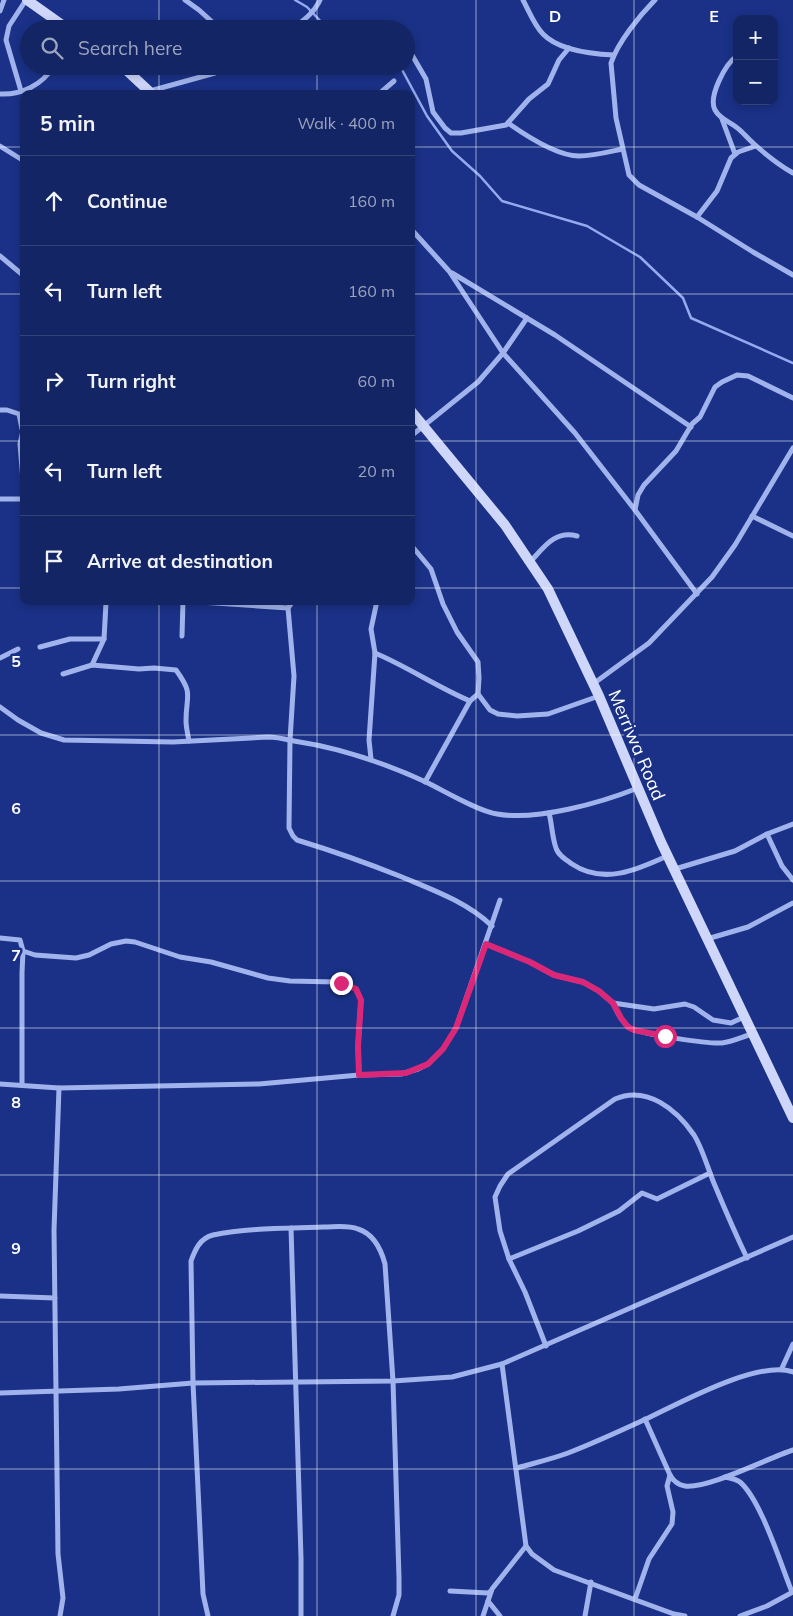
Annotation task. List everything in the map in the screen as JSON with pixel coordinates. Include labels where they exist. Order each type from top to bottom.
[{"type":"street","points":[[0,11],[4,0]]},
{"type":"street","points":[[21,90],[6,40],[9,26],[26,0],[55,20]]},
{"type":"street","points":[[185,0],[210,20]]},
{"type":"street","points":[[304,20],[316,9],[320,0]]},
{"type":"street","points":[[522,0],[537,28],[543,35],[558,45],[614,55]]},
{"type":"street","points":[[655,0],[614,55],[611,63],[616,118],[626,168],[632,179],[639,185],[698,217],[752,252],[793,275]]},
{"type":"street","points":[[415,60],[426,79],[433,112],[451,133],[506,125],[529,99],[548,84],[559,60],[569,48]]},
{"type":"street","points":[[733,60],[725,69],[714,97],[713,105],[722,119],[735,154]]},
{"type":"street","points":[[23,90],[42,82],[47,75]]},
{"type":"street","points":[[132,75],[149,90]]},
{"type":"street","points":[[158,90],[208,75]]},
{"type":"street","points":[[384,90],[394,81]]},
{"type":"street","points":[[0,94],[20,91]]},
{"type":"street","points":[[722,119],[738,127],[756,146],[793,173]]},
{"type":"street","points":[[508,123],[540,144],[575,156],[590,156],[622,149]]},
{"type":"street","points":[[0,146],[20,158]]},
{"type":"street","points":[[698,217],[717,191],[729,162],[735,154],[756,146]]},
{"type":"street","points":[[415,233],[449,271],[503,353],[575,433],[697,594]]},
{"type":"street","points":[[0,256],[20,273]]},
{"type":"street","points":[[449,271],[600,364],[691,427]]},
{"type":"street","points":[[415,433],[478,382],[503,353],[527,318]]},
{"type":"street","points":[[634,510],[638,495],[644,485],[676,451],[691,427],[700,417],[715,387],[740,374],[752,377],[793,398]]},
{"type":"street","points":[[0,410],[7,410],[18,414],[20,420]]},
{"type":"street","name":"Merriwa Road","points":[[415,415],[506,525],[548,589],[599,696],[706,939],[793,1118]]},
{"type":"street","points":[[593,684],[649,643],[697,594],[727,557],[793,448]]},
{"type":"street","points":[[0,500],[20,500]]},
{"type":"street","points":[[752,516],[793,536]]},
{"type":"street","points":[[531,561],[554,538],[566,534],[577,536]]},
{"type":"street","points":[[415,550],[433,573],[443,604],[456,632],[478,662],[478,694],[490,710],[498,714],[516,716],[548,714],[599,696]]},
{"type":"street","points":[[92,666],[104,639],[106,605]]},
{"type":"street","points":[[182,636],[184,605]]},
{"type":"street","points":[[243,605],[288,608]]},
{"type":"street","points":[[290,605],[288,608],[294,676],[290,740],[289,828],[293,836],[297,840],[377,867],[425,886],[459,903],[484,918],[492,926]]},
{"type":"street","points":[[371,759],[369,740],[375,652],[371,628],[376,605]]},
{"type":"street","points":[[40,647],[70,640],[104,639]]},
{"type":"street","points":[[0,658],[18,649]]},
{"type":"street","points":[[375,652],[449,692],[470,701]]},
{"type":"street","points":[[63,674],[92,666],[176,670],[185,683],[189,697],[186,721],[189,741]]},
{"type":"street","points":[[425,782],[470,701],[478,694]]},
{"type":"street","points":[[0,707],[18,720],[42,733],[64,740],[189,741],[280,737],[323,745],[371,759],[497,814],[531,815],[549,813],[638,788]]},
{"type":"street","points":[[549,813],[556,849],[565,860],[589,873],[613,876],[643,868],[668,856]]},
{"type":"street","points":[[674,869],[735,851],[766,834],[793,824]]},
{"type":"street","points":[[766,834],[782,866],[793,880]]},
{"type":"street","points":[[0,1084],[59,1088],[260,1084],[359,1075],[406,1073],[428,1064],[443,1049],[456,1028],[500,900]]},
{"type":"street","points":[[706,939],[748,927],[793,903]]},
{"type":"street","points":[[0,938],[20,940],[24,951],[22,973],[22,1085]]},
{"type":"street","points":[[24,951],[35,955],[76,958],[89,955],[111,944],[126,941],[135,942],[180,957],[211,962],[268,978],[290,981],[336,982],[348,985],[356,989],[361,1000],[358,1046],[359,1075]]},
{"type":"street","points":[[486,944],[530,962],[554,975],[583,982],[599,991],[613,1003],[628,1027],[645,1032],[713,1043],[729,1042],[752,1034]]},
{"type":"street","points":[[613,1003],[654,1008],[685,1004],[694,1007],[713,1020],[732,1023],[744,1017]]},
{"type":"street","points":[[59,1088],[55,1168],[55,1298],[58,1554],[63,1598],[60,1616]]},
{"type":"street","points":[[546,1346],[525,1292],[509,1259],[500,1231],[495,1198],[508,1174],[622,1096],[633,1094],[648,1096],[674,1111],[695,1137],[747,1258]]},
{"type":"street","points":[[509,1259],[619,1211],[642,1194],[657,1199],[710,1174]]},
{"type":"street","points":[[208,1616],[203,1594],[193,1384],[191,1261],[196,1248],[208,1236],[291,1228],[346,1227],[358,1228],[367,1233],[376,1242],[385,1264],[393,1381],[399,1595],[393,1616]]},
{"type":"street","points":[[291,1228],[301,1558],[300,1616]]},
{"type":"street","points":[[0,1393],[119,1389],[193,1384],[393,1381],[452,1377],[502,1364],[546,1346],[793,1237]]},
{"type":"street","points":[[0,1296],[55,1298]]},
{"type":"street","points":[[782,1368],[793,1344]]},
{"type":"street","points":[[502,1364],[526,1546],[532,1554],[554,1570],[674,1614],[685,1616]]},
{"type":"street","points":[[516,1468],[567,1453],[701,1392],[730,1381],[782,1368],[793,1372]]},
{"type":"street","points":[[645,1419],[670,1476],[678,1484],[689,1487],[707,1484],[793,1450]]},
{"type":"street","points":[[635,1599],[650,1559],[672,1524],[673,1512],[667,1490],[670,1476]]},
{"type":"street","points":[[725,1477],[740,1482],[751,1496],[772,1541],[792,1592],[767,1606],[740,1616]]},
{"type":"street","points":[[483,1616],[492,1590],[526,1546]]},
{"type":"street","points":[[585,1616],[591,1582]]},
{"type":"street","points":[[450,1591],[488,1593],[492,1590]]},
{"type":"street","points":[[488,1601],[500,1616]]},
{"type":"waterway","points":[[295,0],[307,7],[319,20]]},
{"type":"waterway","points":[[405,75],[413,90]]},
{"type":"waterway","points":[[415,94],[427,116],[452,151],[480,176],[502,201],[587,226],[640,257],[683,298],[691,318],[793,363]]},
{"type":"route","points":[[341,983],[356,989],[361,1000],[358,1046],[359,1075],[406,1073],[428,1064],[443,1049],[456,1028],[486,944],[530,962],[554,975],[583,982],[599,991],[613,1003],[628,1027],[665,1036]]}]
